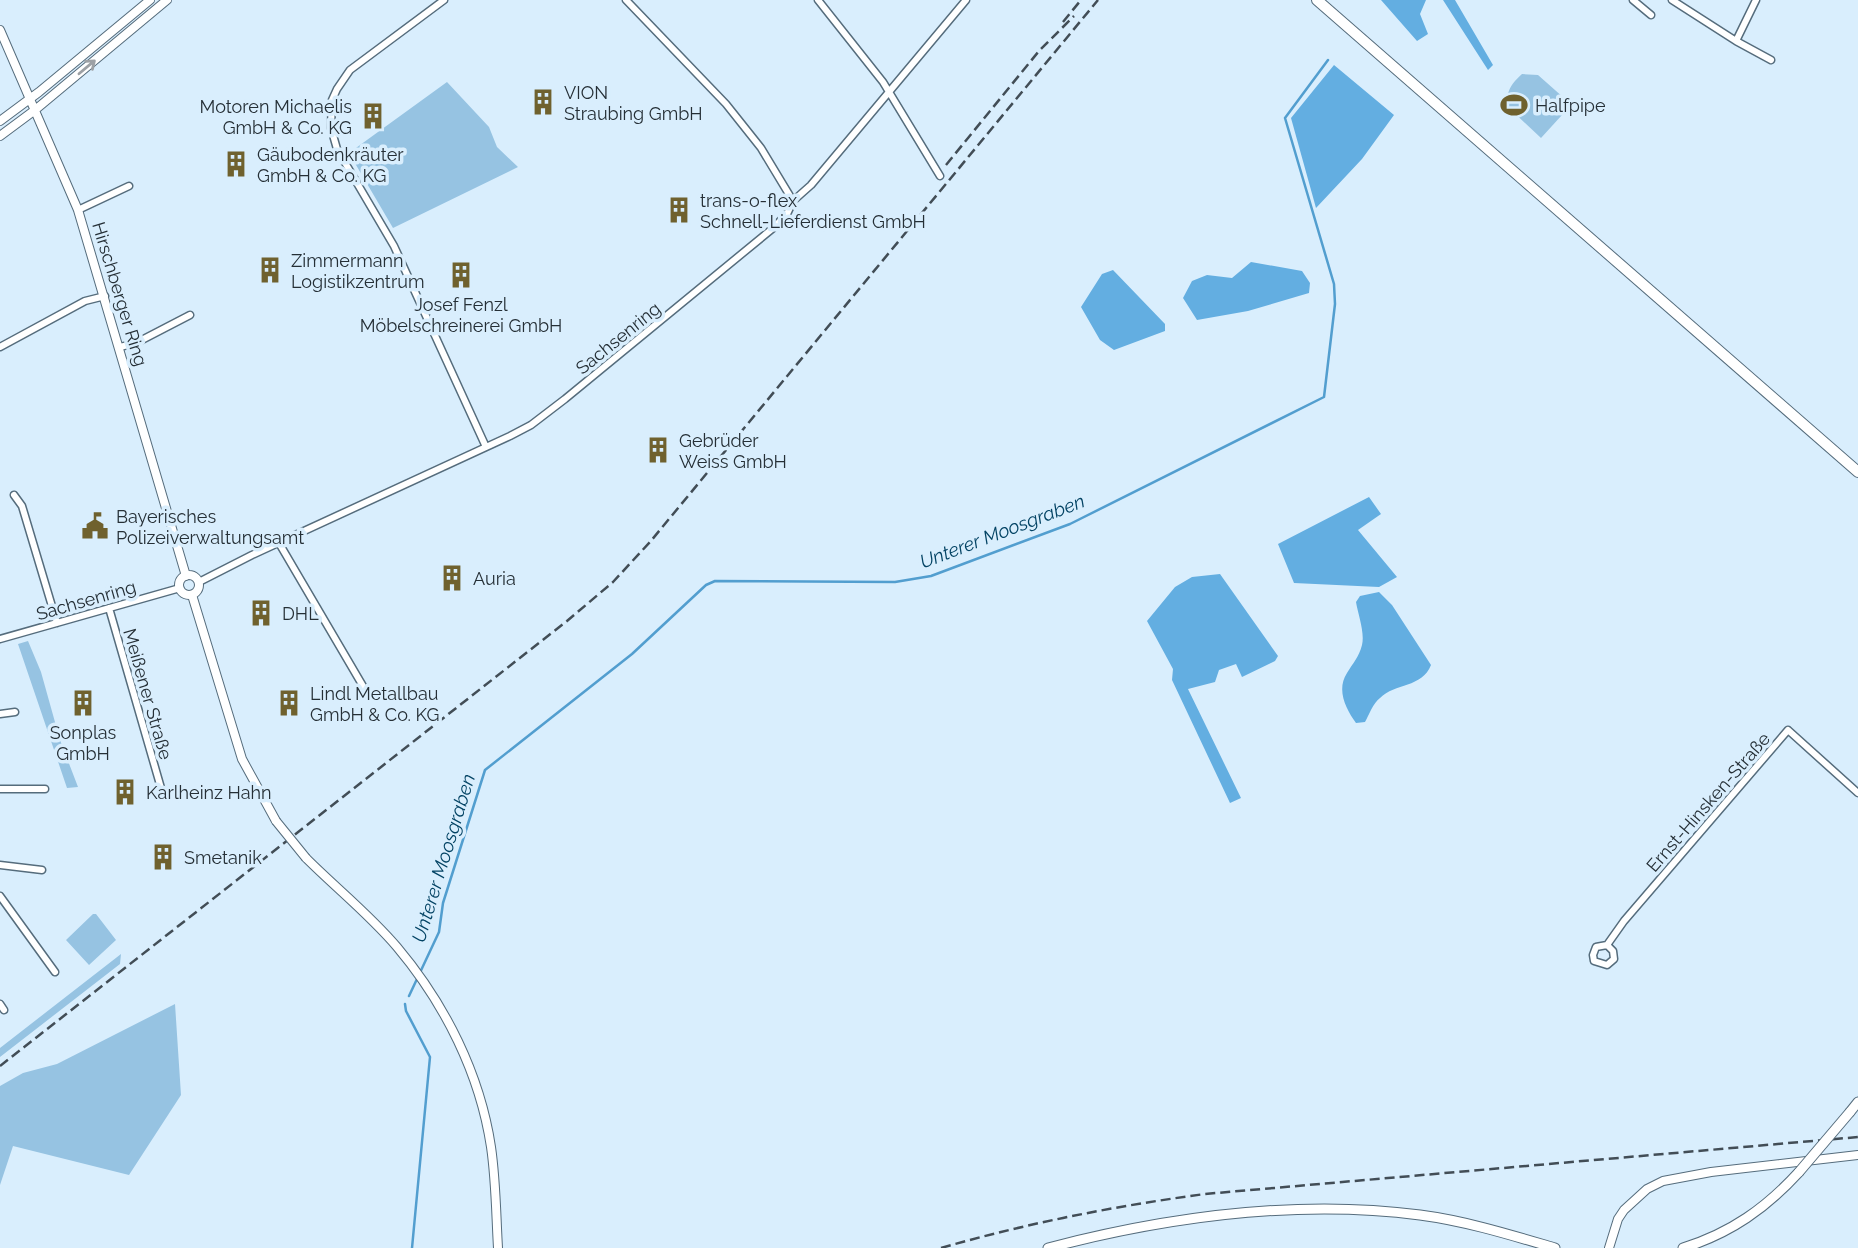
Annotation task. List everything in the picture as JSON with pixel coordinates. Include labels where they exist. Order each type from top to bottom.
[{"type":"highway","points":[[1317,0],[1858,472]]},
{"type":"main road","points":[[1684,1248],[1742,1222],[1778,1195],[1858,1102]]},
{"type":"main road","points":[[1048,1248],[1138,1227],[1183,1221],[1252,1212],[1337,1210],[1420,1215],[1464,1223],[1555,1248]]},
{"type":"street","points":[[0,121],[150,0]]},
{"type":"street","points":[[0,136],[167,0]]},
{"type":"street","points":[[444,0],[350,70],[332,100],[331,128],[337,149],[394,246],[486,447]]},
{"type":"street","points":[[626,0],[726,104],[761,148],[793,201]]},
{"type":"street","points":[[818,0],[883,82],[940,176]]},
{"type":"street","name":"Sachsenring","points":[[199,582],[531,425],[772,229],[966,0]]},
{"type":"street","points":[[1633,0],[1641,3],[1651,15]]},
{"type":"street","points":[[1672,0],[1735,41],[1771,60]]},
{"type":"street","points":[[1735,41],[1755,0]]},
{"type":"street","name":"Hirschberger Ring","points":[[0,30],[78,210],[186,576]]},
{"type":"street","points":[[78,210],[129,186]]},
{"type":"street","points":[[0,347],[85,302],[104,296]]},
{"type":"street","points":[[120,348],[136,343],[190,315]]},
{"type":"street","points":[[15,495],[22,506],[57,623]]},
{"type":"street","points":[[279,542],[367,693]]},
{"type":"street","points":[[186,576],[193,576],[199,582],[197,592],[192,595],[185,594],[180,589],[180,581],[186,576]]},
{"type":"street","name":"Sachsenring","points":[[0,639],[180,589]]},
{"type":"street","points":[[192,595],[242,759],[276,821],[306,858],[388,937],[431,994],[457,1039],[481,1103],[491,1146],[498,1248]]},
{"type":"street","name":"Meißener Straße","points":[[109,608],[161,788]]},
{"type":"street","points":[[0,714],[15,712]]},
{"type":"street","name":"Ernst-Hinsken-Straße","points":[[1606,944],[1613,951],[1614,959],[1607,965],[1594,961],[1596,947],[1606,944],[1788,730],[1858,793]]},
{"type":"street","points":[[0,789],[45,789]]},
{"type":"street","points":[[0,865],[41,870]]},
{"type":"street","points":[[0,896],[55,972]]},
{"type":"street","points":[[1609,1248],[1618,1219],[1624,1210],[1640,1194],[1663,1181],[1701,1173],[1858,1155]]},
{"type":"shaded area","points":[[1381,0],[1426,0],[1420,14],[1428,34],[1417,41]]},
{"type":"shaded area","points":[[1443,0],[1455,0],[1493,65],[1488,70]]},
{"type":"shaded area","points":[[1334,65],[1394,115],[1362,159],[1316,208],[1291,118]]},
{"type":"shaded area","points":[[1522,74],[1538,75],[1564,98],[1562,115],[1541,138],[1507,106],[1510,88]]},
{"type":"shaded area","points":[[447,82],[489,127],[497,147],[518,167],[393,228],[349,153]]},
{"type":"shaded area","points":[[1251,262],[1302,271],[1310,283],[1309,293],[1248,311],[1197,320],[1183,298],[1192,281],[1207,275],[1232,278]]},
{"type":"shaded area","points":[[1113,270],[1165,324],[1165,331],[1114,350],[1100,340],[1081,307],[1102,274]]},
{"type":"shaded area","points":[[1369,497],[1381,514],[1358,530],[1397,577],[1379,587],[1294,583],[1278,544]]},
{"type":"shaded area","points":[[1220,574],[1278,656],[1275,661],[1242,677],[1236,664],[1219,670],[1215,682],[1188,689],[1241,798],[1230,803],[1172,680],[1173,669],[1147,621],[1175,587],[1192,577]]},
{"type":"shaded area","points":[[1379,592],[1392,605],[1431,665],[1415,682],[1386,693],[1375,703],[1365,722],[1356,723],[1346,706],[1342,686],[1363,640],[1356,602],[1360,596]]},
{"type":"shaded area","points":[[28,641],[41,672],[60,740],[78,787],[67,788],[18,644]]},
{"type":"shaded area","points":[[96,914],[116,940],[89,965],[66,940]]},
{"type":"shaded area","points":[[121,954],[120,964],[0,1057],[0,1048]]},
{"type":"shaded area","points":[[175,1004],[181,1095],[129,1175],[13,1146],[0,1185],[0,1086],[23,1073],[57,1064]]},
{"type":"waterway","name":"Unterer Moosgraben","points":[[409,996],[439,932],[443,903],[485,770],[632,654],[706,585],[715,581],[895,582],[931,576],[1070,524],[1324,397],[1335,304],[1334,284],[1285,118],[1328,60]]},
{"type":"waterway","name":"Unterer Moosgraben","points":[[405,1004],[430,1057],[412,1248]]},
{"type":"railway","points":[[1063,22],[1081,0]]},
{"type":"railway","points":[[0,1066],[567,621],[613,582],[650,542],[1098,0]]},
{"type":"railway","points":[[946,165],[1039,51],[1074,16]]},
{"type":"railway","points":[[941,1248],[1072,1216],[1205,1194],[1858,1137]]},
{"type":"place","name":"VION Straubing GmbH","points":[[543,102]]},
{"type":"place","name":"Halfpipe","points":[[1514,105]]},
{"type":"place","name":"Motoren Michaelis GmbH & Co. KG","points":[[373,116]]},
{"type":"place","name":"Gäubodenkräuter GmbH & Co. KG","points":[[236,164]]},
{"type":"place","name":"trans-o-flex Schnell-Lieferdienst GmbH","points":[[679,210]]},
{"type":"place","name":"Zimmermann Logistikzentrum","points":[[270,270]]},
{"type":"place","name":"Josef Fenzl Möbelschreinerei GmbH","points":[[461,275]]},
{"type":"place","name":"Gebrüder Weiss GmbH","points":[[658,450]]},
{"type":"place","name":"Bayerisches Polizeiverwaltungsamt","points":[[95,526]]},
{"type":"place","name":"Auria","points":[[452,578]]},
{"type":"place","name":"DHL","points":[[261,613]]},
{"type":"place","name":"Sonplas GmbH","points":[[83,703]]},
{"type":"place","name":"Lindl Metallbau GmbH & Co. KG","points":[[289,703]]},
{"type":"place","name":"Karlheinz Hahn","points":[[125,792]]},
{"type":"place","name":"Smetanik","points":[[163,857]]}]
